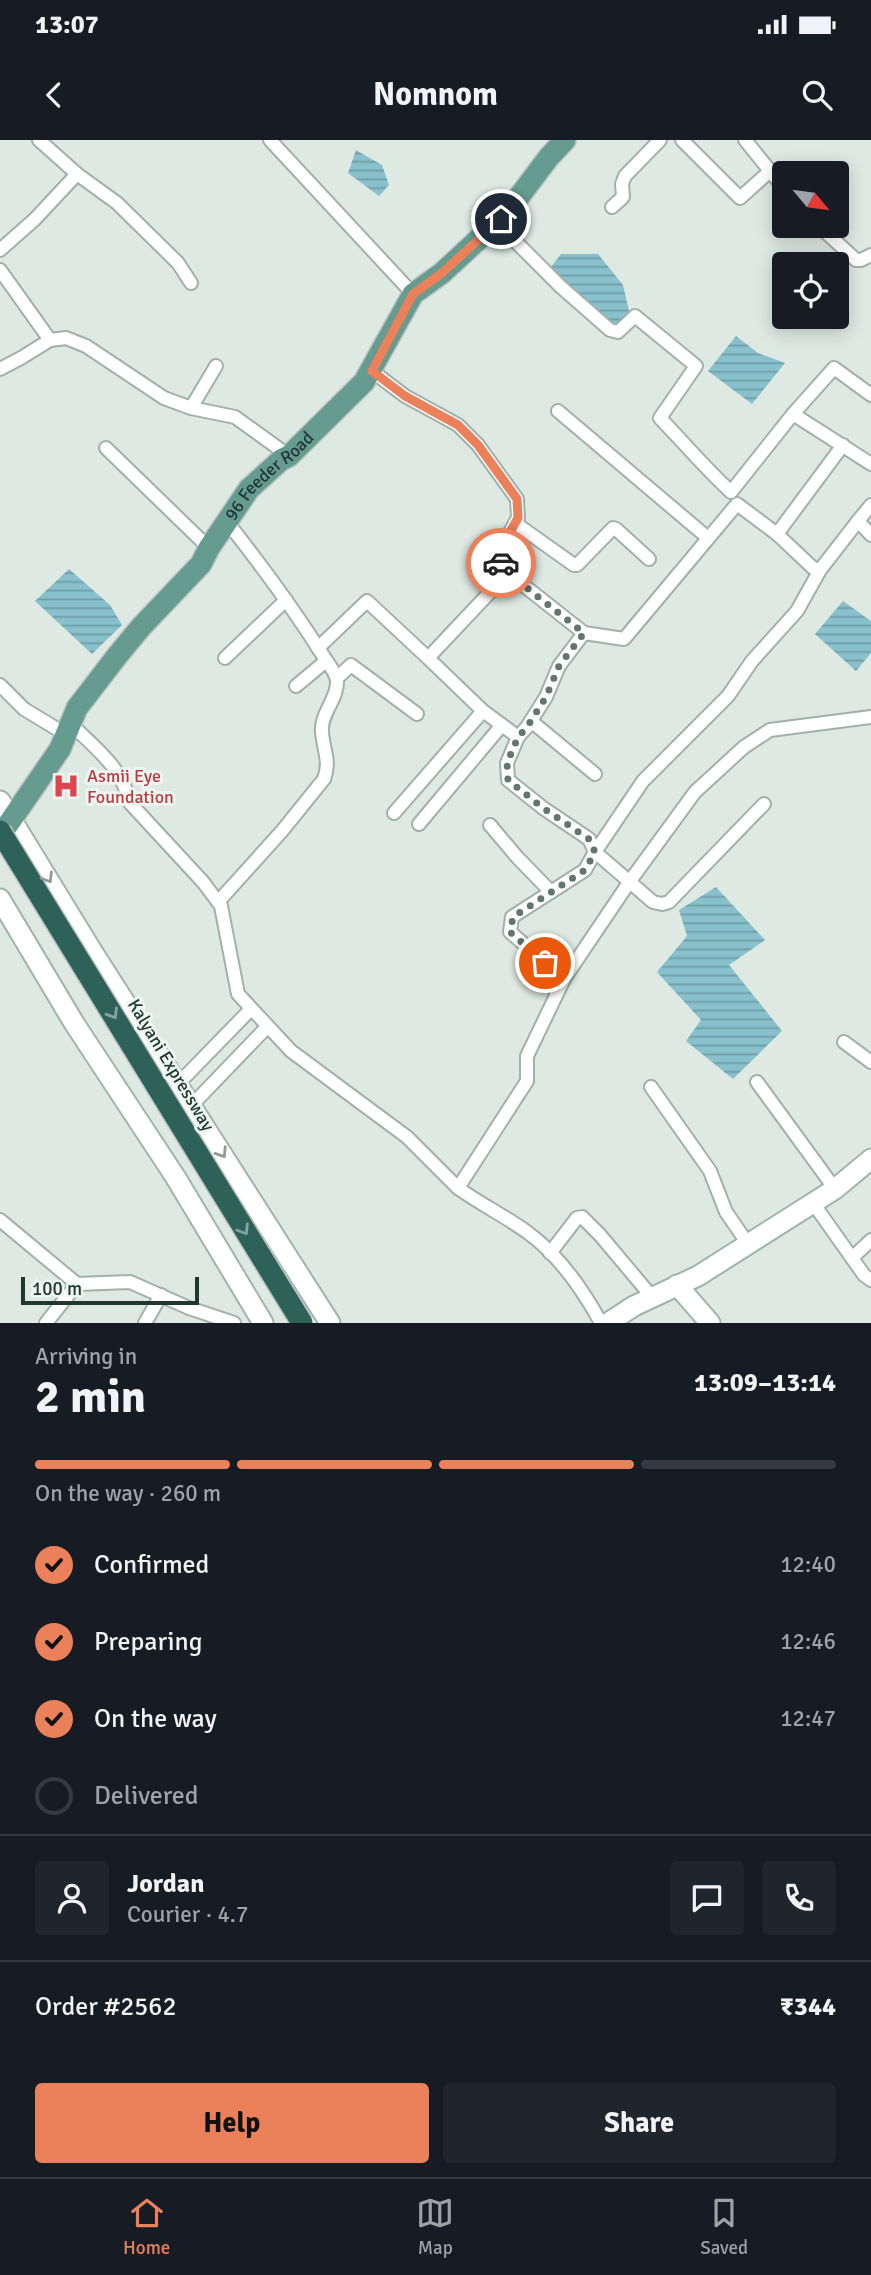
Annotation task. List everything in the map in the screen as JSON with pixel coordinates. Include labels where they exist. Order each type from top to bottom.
[{"type":"highway","name":"Kalyani Expressway","points":[[4,829],[302,1323]]},
{"type":"main road","name":"96 Feeder Road","points":[[4,829],[69,730],[77,708],[141,627],[201,564],[249,489],[289,456],[349,399],[372,371],[413,294],[442,273],[497,223],[563,141]]},
{"type":"street","points":[[39,140],[77,174],[117,203],[178,263],[191,283]]},
{"type":"street","points":[[612,207],[622,197],[625,176],[660,140]]},
{"type":"street","points":[[682,140],[740,198],[769,172]]},
{"type":"street","points":[[745,140],[772,175]]},
{"type":"street","points":[[272,141],[413,294]]},
{"type":"street","points":[[0,250],[35,219],[77,174]]},
{"type":"street","points":[[497,223],[561,287],[610,330],[618,332],[635,316],[696,366],[660,418],[731,492],[793,414],[834,368],[871,395]]},
{"type":"street","points":[[832,238],[856,260],[871,255]]},
{"type":"street","points":[[0,270],[50,340]]},
{"type":"street","points":[[0,369],[50,340],[66,338],[86,346],[164,398],[191,408],[235,417],[289,456]]},
{"type":"street","points":[[191,408],[216,366]]},
{"type":"street","points":[[372,371],[405,396],[458,425],[478,445],[517,499],[518,518],[497,555],[508,573],[584,633],[624,639],[737,504],[777,534],[813,568],[820,570]]},
{"type":"street","points":[[558,411],[708,538]]},
{"type":"street","points":[[793,414],[871,464]]},
{"type":"street","points":[[777,534],[843,445]]},
{"type":"street","points":[[106,448],[209,548]]},
{"type":"street","points":[[564,979],[510,932],[513,917],[585,870],[643,781],[728,696],[752,660],[797,611],[820,570],[871,505]]},
{"type":"street","points":[[858,521],[871,535]]},
{"type":"street","points":[[218,902],[282,831],[324,779],[328,758],[321,731],[337,688],[337,678],[318,648],[268,573],[228,523]]},
{"type":"street","points":[[515,523],[574,565],[613,528],[649,559]]},
{"type":"street","points":[[428,657],[508,573]]},
{"type":"street","points":[[225,657],[286,600]]},
{"type":"street","points":[[318,648],[367,601],[483,711],[518,737]]},
{"type":"street","points":[[584,633],[559,666],[551,689],[531,722],[518,737],[507,763],[508,780],[589,839],[595,852],[653,902],[662,904],[669,902],[764,804]]},
{"type":"street","points":[[296,686],[326,661]]},
{"type":"street","points":[[337,678],[351,665],[417,714]]},
{"type":"street","points":[[0,685],[24,709],[69,730],[109,759],[127,790],[130,803],[203,882],[221,906],[238,995],[267,1027],[291,1051],[407,1137],[458,1188],[527,1232],[584,1291],[601,1323]]},
{"type":"street","points":[[394,813],[483,711]]},
{"type":"street","points":[[458,1188],[527,1081],[527,1056],[564,979],[630,881],[695,792],[744,747],[770,730],[871,717]]},
{"type":"street","points":[[531,722],[595,774]]},
{"type":"street","points":[[419,824],[502,725]]},
{"type":"street","points":[[0,801],[4,829],[192,1105],[330,1323]]},
{"type":"street","points":[[490,825],[551,892]]},
{"type":"street","points":[[0,899],[74,1023],[176,1178],[263,1323]]},
{"type":"street","points":[[178,1084],[251,1009]]},
{"type":"street","points":[[192,1105],[267,1027]]},
{"type":"street","points":[[844,1042],[871,1062]]},
{"type":"street","points":[[757,1082],[835,1189]]},
{"type":"street","points":[[651,1087],[710,1171],[726,1212],[748,1244]]},
{"type":"street","points":[[608,1323],[634,1306],[698,1276],[835,1189],[871,1160]]},
{"type":"street","points":[[813,1203],[864,1275],[871,1280]]},
{"type":"street","points":[[550,1253],[580,1216],[600,1235],[652,1297]]},
{"type":"street","points":[[0,1220],[77,1283],[130,1282],[189,1308],[234,1323]]},
{"type":"street","points":[[852,1258],[871,1240]]},
{"type":"street","points":[[46,1323],[77,1283]]},
{"type":"street","points":[[677,1285],[710,1323]]},
{"type":"street","points":[[145,1323],[161,1295]]},
{"type":"water","points":[[356,150],[382,165],[389,185],[379,196],[348,173]]},
{"type":"water","points":[[561,254],[598,254],[623,285],[629,311],[617,325],[605,324],[544,276]]},
{"type":"water","points":[[736,336],[758,353],[785,363],[752,404],[708,371]]},
{"type":"water","points":[[69,569],[110,605],[122,625],[92,654],[35,601]]},
{"type":"water","points":[[843,601],[871,621],[871,653],[856,671],[815,634]]},
{"type":"water","points":[[716,887],[765,940],[729,965],[782,1031],[733,1079],[686,1041],[701,1020],[657,972],[687,936],[679,910]]},
{"type":"way so far","points":[[501,563],[508,573],[584,633],[559,666],[546,697],[518,737],[507,763],[508,780],[589,839],[595,852],[585,870],[513,917],[510,932],[545,963]]},
{"type":"place","name":"Asmii Eye Foundation","points":[[66,786]]},
{"type":"route","points":[[501,219],[442,273],[413,294],[372,371],[405,396],[458,425],[491,461],[517,499],[518,518],[497,555],[501,563]]}]
